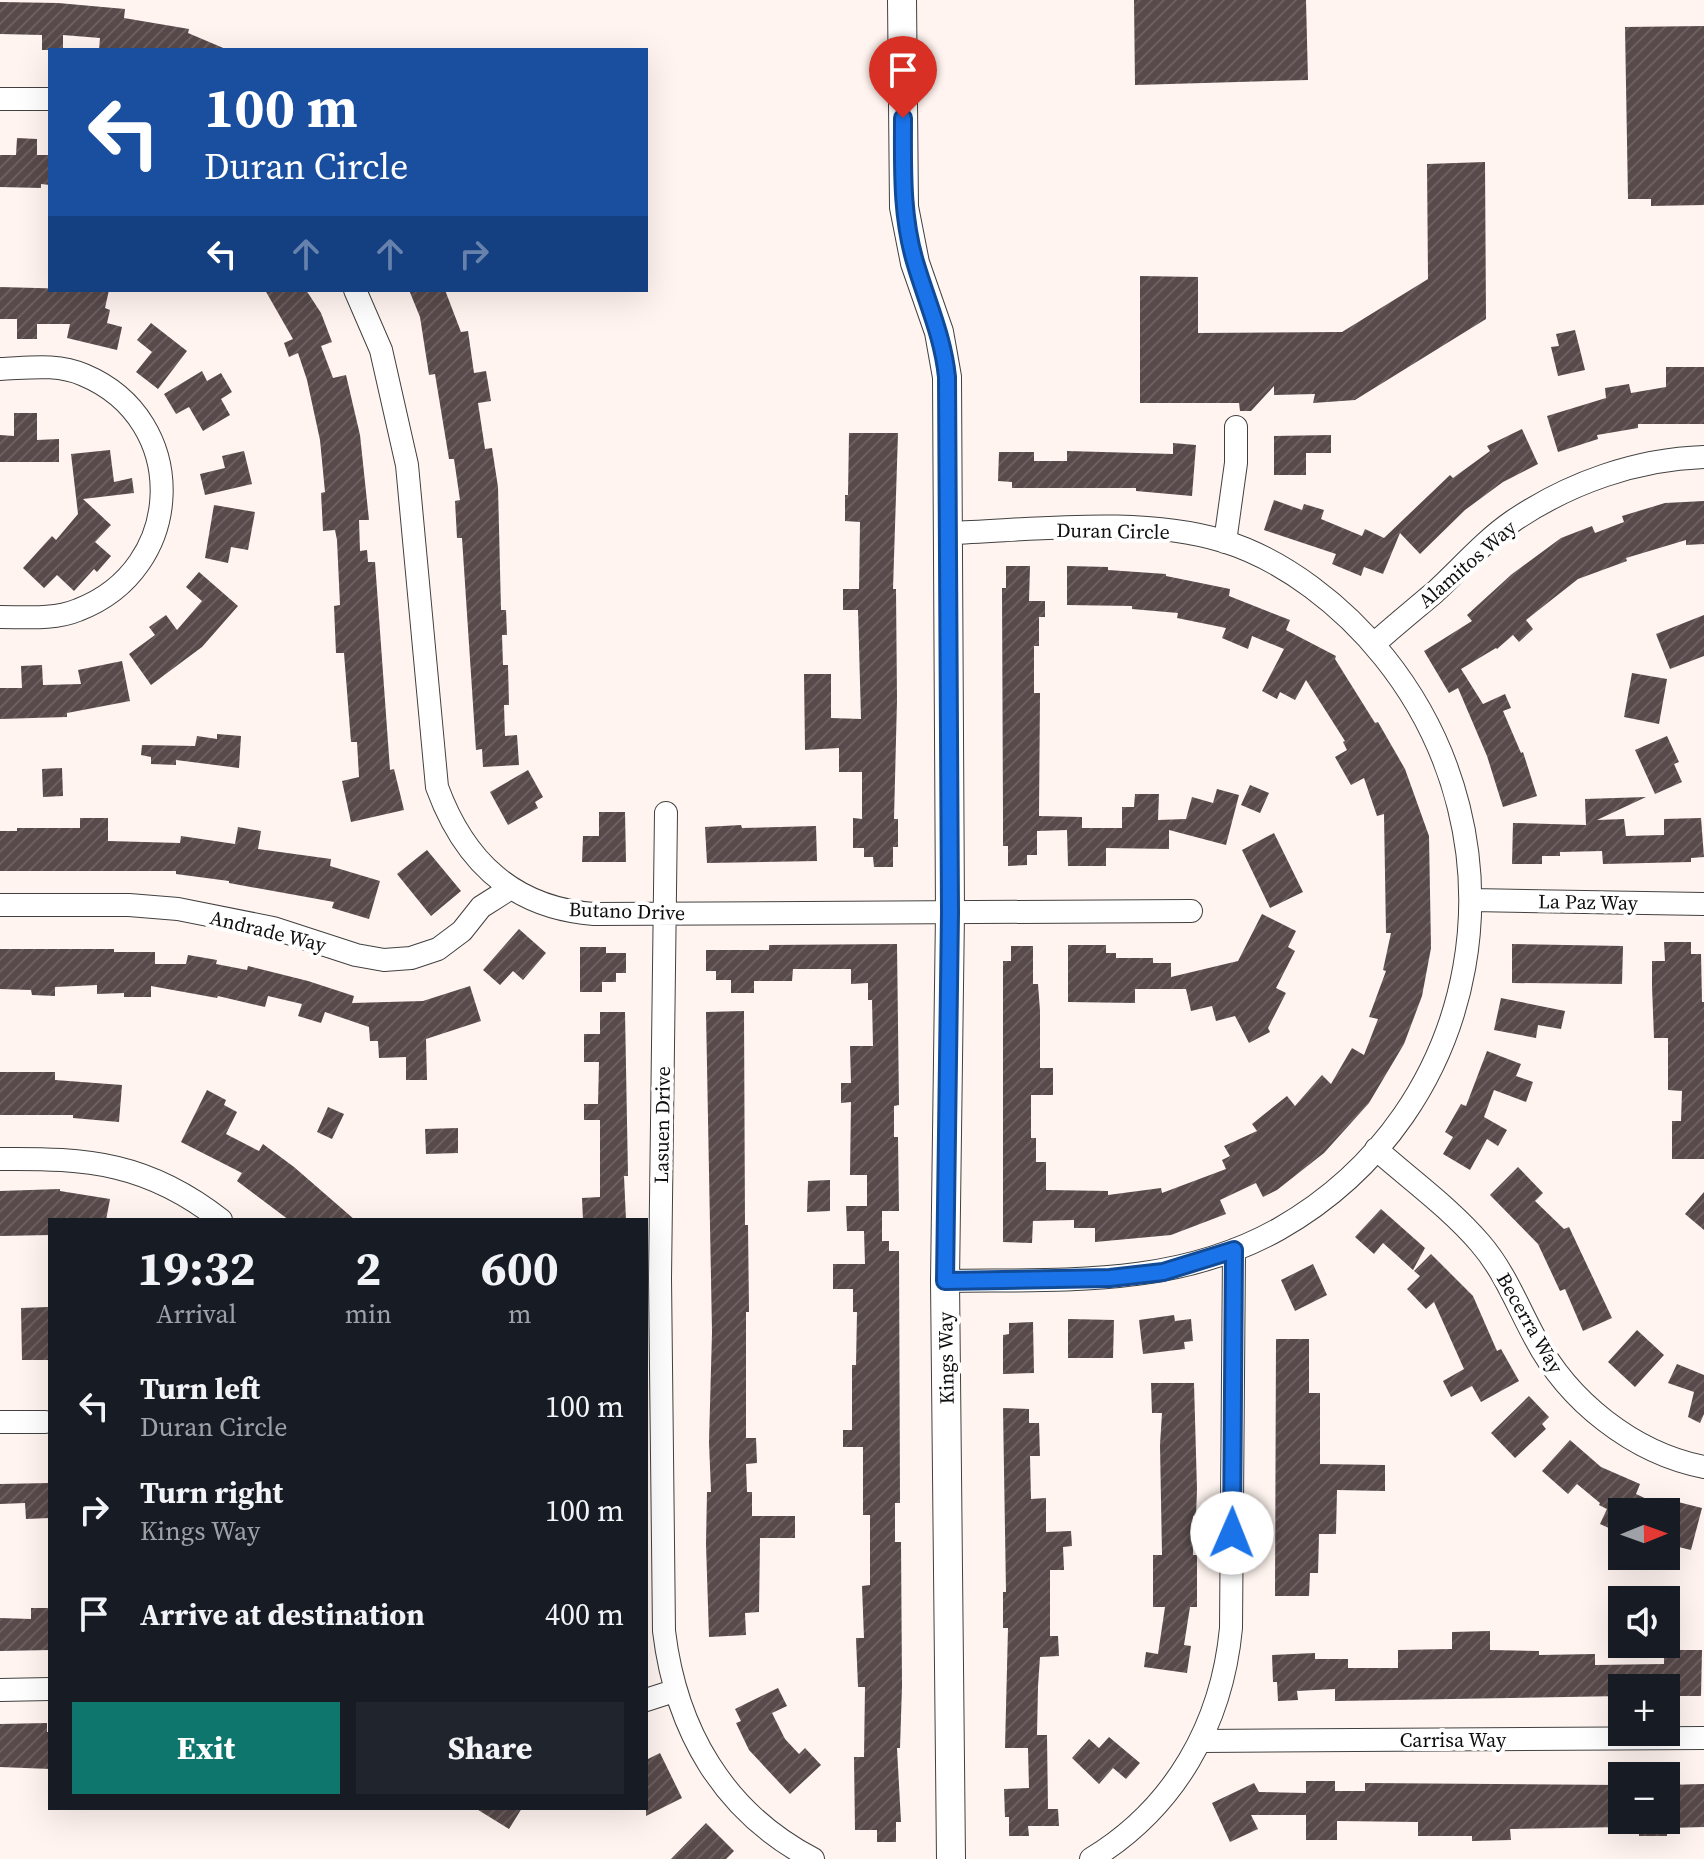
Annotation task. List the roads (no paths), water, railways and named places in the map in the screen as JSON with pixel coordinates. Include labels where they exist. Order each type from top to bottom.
[{"type":"street","name":"Kings Way","points":[[902,0],[904,207],[915,263],[946,361],[950,913],[945,1281],[951,1859]]},
{"type":"street","points":[[0,99],[48,99]]},
{"type":"street","name":"Butano Drive","points":[[356,292],[381,350],[407,465],[437,787],[447,815],[462,841],[481,864],[511,888],[551,906],[581,913],[1191,911]]},
{"type":"street","points":[[0,369],[52,367],[82,374],[109,388],[132,409],[149,434],[159,463],[163,494],[159,524],[147,552],[129,577],[105,597],[63,615],[0,617]]},
{"type":"street","points":[[1225,542],[1236,463],[1236,427]]},
{"type":"street","name":"Alamitos Way","points":[[1374,644],[1490,540],[1543,503],[1571,489],[1629,468],[1672,459],[1704,457]]},
{"type":"street","name":"Duran Circle","points":[[945,1281],[1110,1278],[1163,1272],[1234,1250],[1281,1228],[1314,1206],[1345,1181],[1376,1149],[1424,1083],[1441,1047],[1461,984],[1472,900],[1464,826],[1455,787],[1441,750],[1410,691],[1374,644],[1331,602],[1264,559],[1225,542],[1154,528],[949,533]]},
{"type":"street","name":"Lasuen Drive","points":[[666,813],[653,1278],[664,1631],[674,1691],[697,1746],[730,1793],[772,1833],[813,1859]]},
{"type":"street","name":"Andrade Way","points":[[0,905],[129,905],[178,909],[273,928],[356,955],[384,960],[411,958],[438,949],[462,931],[481,907],[511,888]]},
{"type":"street","name":"La Paz Way","points":[[1472,900],[1704,904]]},
{"type":"street","name":"Becerra Way","points":[[1376,1149],[1480,1243],[1501,1270],[1548,1360],[1564,1382],[1593,1411],[1649,1448],[1704,1467]]},
{"type":"street","points":[[0,1159],[64,1158],[119,1167],[171,1187],[218,1218]]},
{"type":"street","points":[[1091,1859],[1147,1817],[1185,1770],[1201,1741],[1222,1687],[1231,1628],[1234,1250]]},
{"type":"street","points":[[0,1422],[45,1422]]},
{"type":"street","points":[[0,1690],[48,1689]]},
{"type":"street","points":[[648,1699],[674,1691]]},
{"type":"street","name":"Carrisa Way","points":[[1201,1741],[1704,1738]]}]
